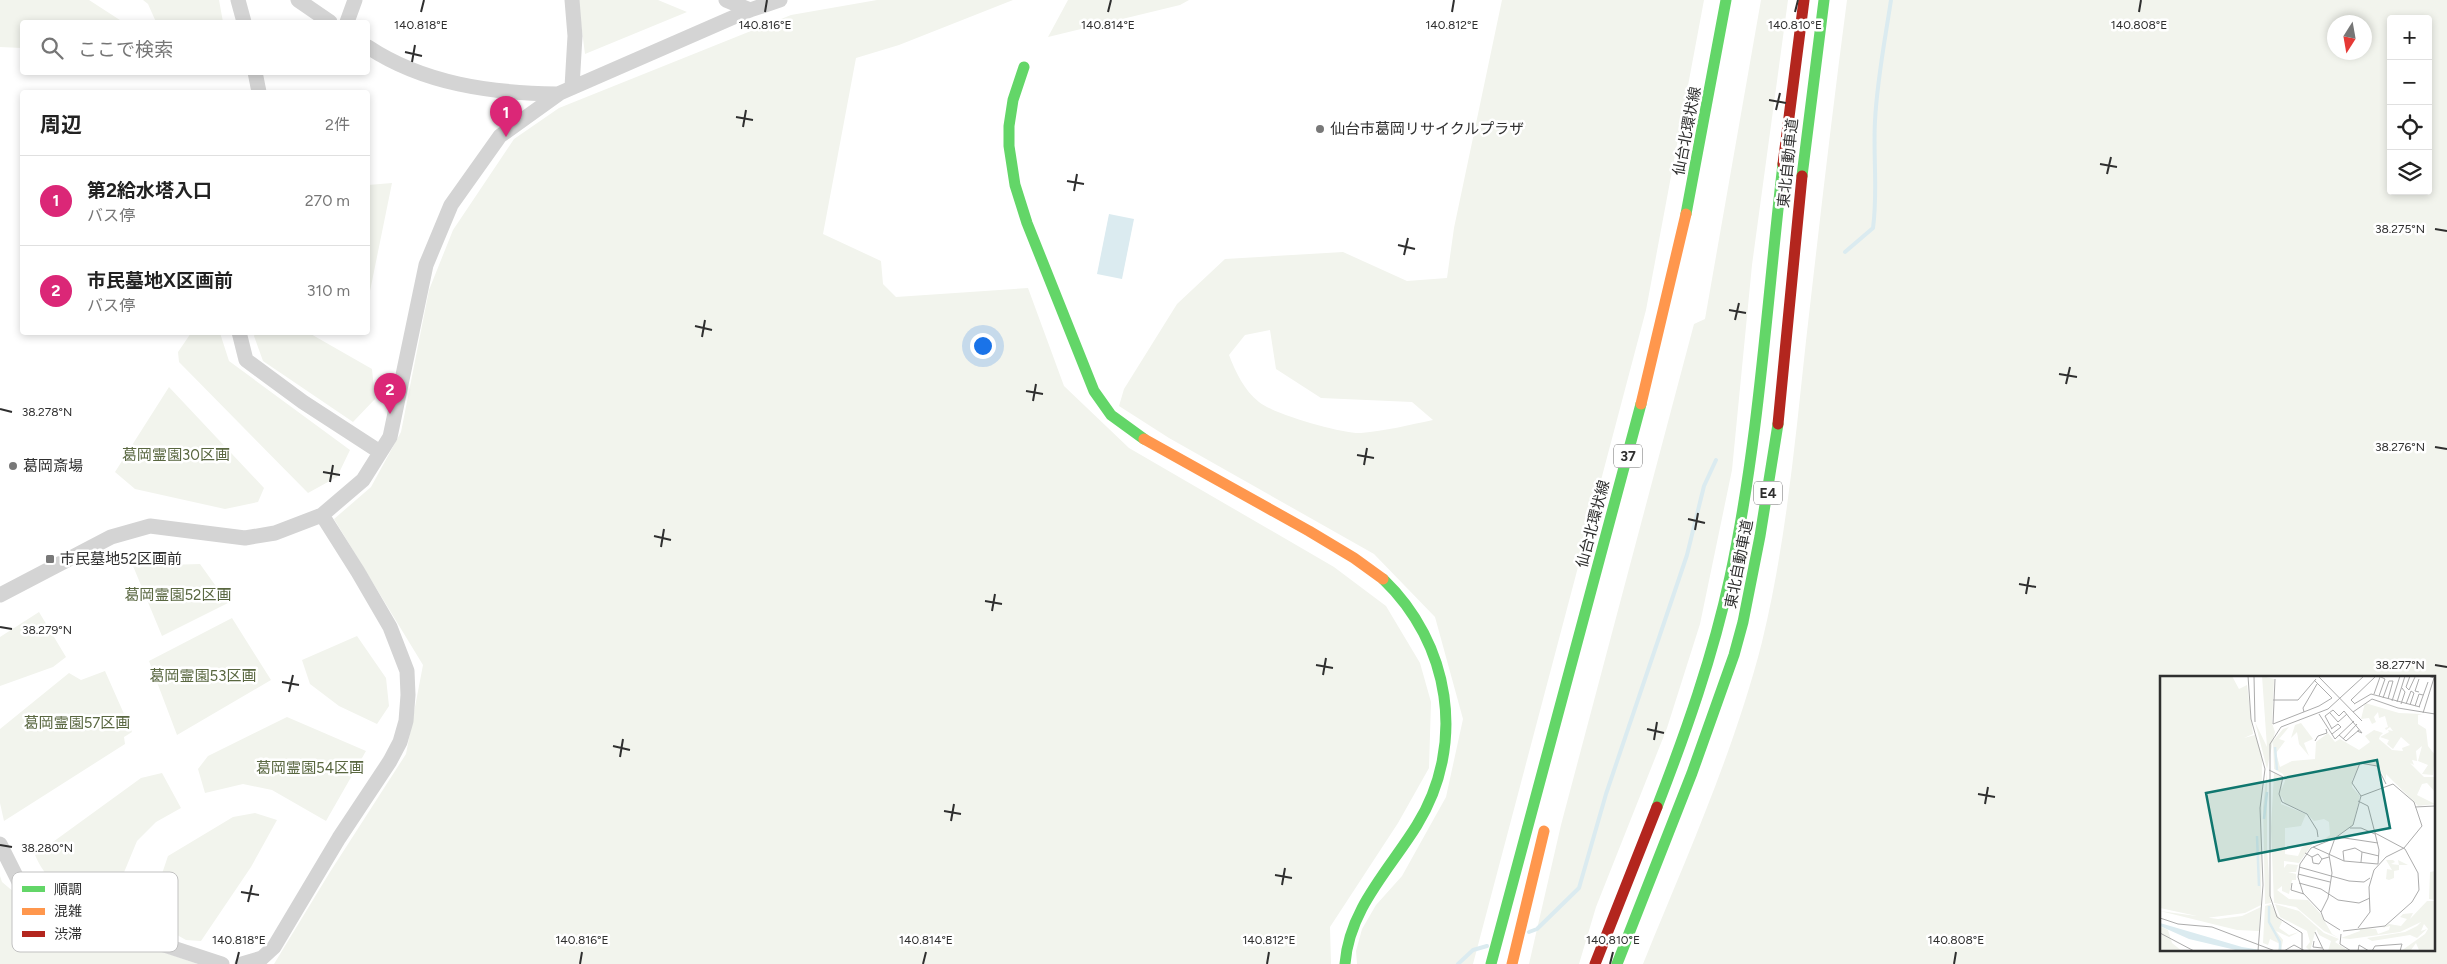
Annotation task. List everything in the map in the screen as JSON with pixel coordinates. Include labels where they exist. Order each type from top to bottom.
[{"type":"main road","name":"仙台北環状線","points":[[1491,964],[1656,348],[1686,214],[1726,0]]},
{"type":"main road","name":"東北自動車道","points":[[1595,964],[1699,694],[1730,580],[1754,427],[1786,132],[1804,0]]},
{"type":"main road","name":"東北自動車道","points":[[1617,964],[1692,773],[1731,664],[1743,622],[1766,508],[1776,440],[1806,132],[1824,0]]},
{"type":"main road","points":[[1024,67],[1012,104],[1009,134],[1010,166],[1015,189],[1090,385],[1105,408],[1112,416],[1152,444],[1330,544],[1380,576],[1400,598],[1414,618],[1436,661],[1442,680],[1447,730],[1444,756],[1436,783],[1422,817],[1360,909],[1346,945],[1345,964]]},
{"type":"main road","points":[[1512,964],[1548,816]]},
{"type":"street","points":[[238,0],[243,20]]},
{"type":"street","points":[[298,0],[327,20]]},
{"type":"street","points":[[348,20],[355,0]]},
{"type":"street","points":[[572,0],[576,36],[572,87]]},
{"type":"street","points":[[726,0],[750,10]]},
{"type":"street","points":[[0,595],[111,536],[150,526],[245,538],[275,533],[322,515],[363,480],[390,437],[426,265],[451,205],[500,136],[557,94],[750,10],[780,0]]},
{"type":"street","points":[[370,48],[407,68],[441,80],[498,91],[557,94]]},
{"type":"street","points":[[256,75],[259,90]]},
{"type":"street","points":[[240,335],[246,360],[303,402],[380,452]]},
{"type":"street","points":[[242,964],[262,958],[274,947],[339,838],[390,761],[400,742],[406,721],[407,671],[390,626],[322,515]]},
{"type":"street","points":[[0,844],[14,872]]},
{"type":"street","points":[[178,950],[222,964]]},
{"type":"green space","points":[[0,0],[89,0],[120,20],[20,20],[20,48],[0,47]]},
{"type":"green space","points":[[143,0],[219,0],[223,20],[155,20],[148,4]]},
{"type":"green space","points":[[578,0],[658,0],[687,12],[585,54]]},
{"type":"green space","points":[[877,0],[1013,0],[899,45],[856,58],[823,234],[881,261],[883,284],[896,297],[1028,288],[1064,386],[1129,448],[1334,567],[1386,606],[1420,663],[1431,702],[1429,768],[1398,823],[1330,927],[1331,964],[274,964],[330,872],[406,754],[423,665],[334,519],[371,487],[401,432],[429,290],[453,230],[514,139],[559,108],[791,15]]},
{"type":"green space","points":[[1068,0],[1189,0],[1180,5],[1048,37]]},
{"type":"green space","points":[[1502,0],[1704,0],[1646,310],[1473,964],[1357,964],[1356,951],[1362,929],[1376,905],[1402,876],[1446,797],[1463,719],[1435,617],[1374,554],[1169,438],[1119,406],[1124,389],[1177,304],[1225,259],[1343,252],[1407,281],[1447,278],[1454,228]],"holes":[[[1270,330],[1276,369],[1321,398],[1412,402],[1433,420],[1361,433],[1339,430],[1308,422],[1278,412],[1259,402],[1241,381],[1229,355],[1245,335]]]},
{"type":"green space","points":[[1761,0],[1788,0],[1752,265],[1732,470],[1700,624],[1667,728],[1596,907],[1579,964],[1529,964],[1561,825],[1694,324],[1705,319]]},
{"type":"green space","points":[[1847,0],[2447,0],[2447,964],[1643,964],[1692,845],[1738,724],[1751,683],[1770,605],[1784,530]]},
{"type":"green space","points":[[392,183],[370,291],[370,185]]},
{"type":"green space","points":[[190,335],[221,335],[229,361],[350,450],[337,477],[308,493],[179,362],[178,352]]},
{"type":"green space","points":[[312,335],[372,369],[375,399],[353,422],[263,361],[254,336]]},
{"type":"green space","name":"葛岡霊園30区画","points":[[169,387],[264,488],[258,502],[225,509],[135,489],[115,472]]},
{"type":"green space","name":"葛岡霊園52区画","points":[[200,564],[228,603],[162,636],[133,566]]},
{"type":"green space","points":[[39,612],[66,657],[53,667],[0,686],[0,637]]},
{"type":"green space","name":"葛岡霊園53区画","points":[[232,618],[271,680],[177,735],[149,661]]},
{"type":"green space","points":[[357,636],[386,678],[389,706],[377,724],[339,706],[310,684],[302,660]]},
{"type":"green space","name":"葛岡霊園57区画","points":[[105,671],[132,732],[124,737],[125,744],[4,821],[0,803],[0,729],[69,673],[81,680]]},
{"type":"green space","name":"葛岡霊園54区画","points":[[287,717],[366,751],[326,821],[272,790],[243,784],[205,793],[198,769],[208,756]]},
{"type":"green space","points":[[162,773],[181,808],[156,822],[137,841],[124,872],[45,872],[35,855],[141,778]]},
{"type":"green space","points":[[255,813],[277,820],[251,867],[201,941],[186,940],[178,935],[178,872],[163,872],[168,856],[233,817]]},
{"type":"green space","points":[[0,876],[2,882],[12,890],[12,952],[163,952],[198,964],[0,964]]},
{"type":"shaded area","points":[[1109,214],[1134,219],[1122,279],[1097,274]]},
{"type":"waterway","points":[[1845,252],[1873,228],[1876,106],[1891,0]]},
{"type":"waterway","points":[[1529,932],[1537,929],[1579,888],[1606,794],[1687,555],[1704,486],[1716,460]]},
{"type":"waterway","points":[[1458,964],[1473,950],[1487,946]]},
{"type":"traffic: fast","points":[[1686,214],[1726,0]]},
{"type":"traffic: fast","points":[[1802,176],[1824,0]]},
{"type":"traffic: fast","points":[[1024,67],[1013,100],[1009,126],[1009,146],[1015,185],[1027,223],[1094,391],[1111,415],[1144,439]]},
{"type":"traffic: fast","points":[[1657,807],[1698,694],[1716,636],[1740,526],[1755,423],[1783,164]]},
{"type":"traffic: fast","points":[[1491,964],[1641,404]]},
{"type":"traffic: fast","points":[[1617,964],[1692,773],[1734,655],[1743,622],[1760,536],[1778,424]]},
{"type":"traffic: fast","points":[[1345,964],[1348,944],[1362,907],[1417,825],[1433,794],[1442,761],[1446,728],[1444,696],[1436,664],[1424,633],[1406,605],[1383,579]]},
{"type":"traffic: slow","points":[[1641,404],[1686,214]]},
{"type":"traffic: slow","points":[[1144,439],[1309,531],[1354,558],[1383,579]]},
{"type":"traffic: slow","points":[[1512,964],[1544,831]]},
{"type":"traffic: jam","points":[[1783,164],[1804,0]]},
{"type":"traffic: jam","points":[[1778,424],[1802,176]]},
{"type":"traffic: jam","points":[[1595,964],[1657,807]]},
{"type":"place","name":"仙台市葛岡リサイクルプラザ","points":[[1320,129]]},
{"type":"place","name":"第2給水塔入口","points":[[506,137]]},
{"type":"place","name":"市民墓地X区画前","points":[[390,414]]},
{"type":"place","name":"葛岡斎場","points":[[13,466]]},
{"type":"place","name":"市民墓地52区画前","points":[[50,559]]}]
